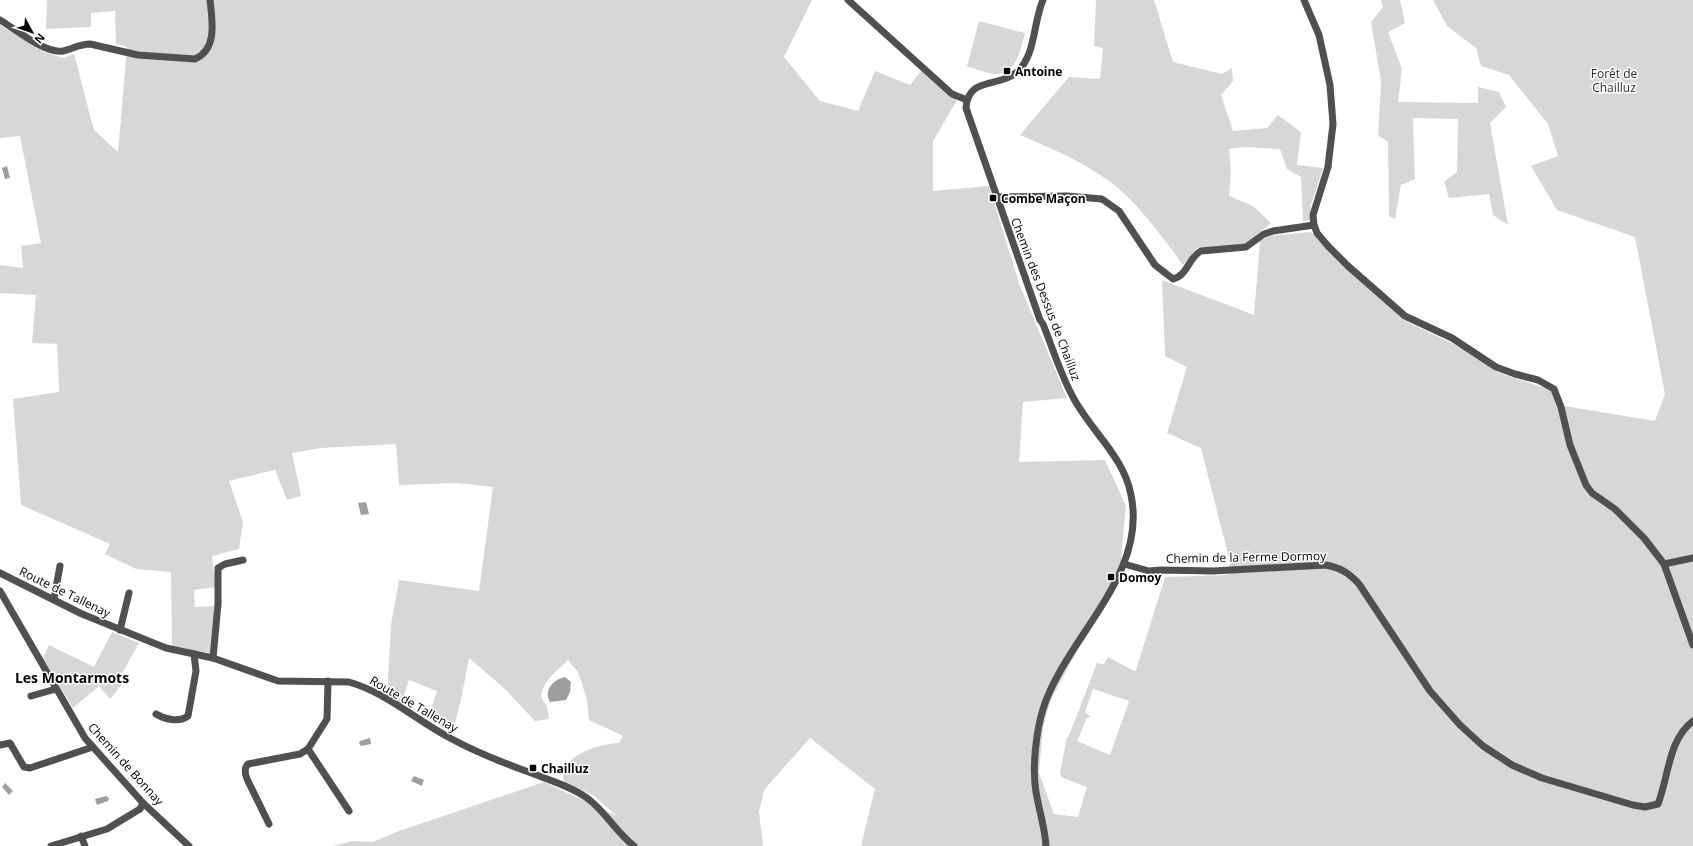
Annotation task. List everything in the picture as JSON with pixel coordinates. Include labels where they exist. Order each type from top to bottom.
[{"type":"street","points":[[0,20],[52,51],[63,51],[82,44],[90,44],[131,53],[195,59],[200,57],[209,48],[211,39],[210,0]]},
{"type":"street","points":[[848,0],[952,94],[967,100],[975,88],[1012,75],[1021,68],[1029,51],[1035,22],[1043,0]]},
{"type":"street","points":[[1304,0],[1319,35],[1330,85],[1333,124],[1332,149],[1313,215],[1314,225],[1328,246],[1358,275],[1405,316],[1452,338],[1496,366],[1515,374],[1538,380],[1554,389],[1561,407],[1570,445],[1586,485],[1592,493],[1614,509],[1644,538],[1664,564],[1693,645]]},
{"type":"street","name":"Chemin des Dessus de Chailluz","points":[[967,100],[966,108],[1040,320],[1043,324],[1065,380],[1079,406],[1117,458],[1130,489],[1133,508],[1133,529],[1124,564],[1058,677],[1047,698],[1042,715],[1036,747],[1035,787],[1046,846]]},
{"type":"street","points":[[996,197],[1067,196],[1102,199],[1119,211],[1155,265],[1173,279],[1182,274],[1195,254],[1201,251],[1246,247],[1264,234],[1273,230],[1314,225]]},
{"type":"street","points":[[1664,564],[1693,558]]},
{"type":"street","points":[[213,658],[218,604],[218,568],[225,564],[244,560]]},
{"type":"street","name":"Chemin de la Ferme Dormoy","points":[[1124,564],[1149,571],[1213,571],[1326,565],[1348,572],[1359,584],[1430,691],[1460,725],[1483,746],[1512,765],[1542,778],[1633,805],[1645,806],[1658,804],[1676,741],[1682,731],[1693,721]]},
{"type":"street","points":[[54,599],[60,566]]},
{"type":"street","name":"Route de Tallenay","points":[[0,573],[82,614],[166,648],[213,658],[278,681],[349,682],[378,694],[450,738],[586,797],[599,808],[614,828],[634,846]]},
{"type":"street","name":"Chemin de Bonnay","points":[[0,591],[85,738],[144,803],[189,846]]},
{"type":"street","name":"Route de Tallenay","points":[[120,630],[129,593]]},
{"type":"street","points":[[156,714],[165,718],[180,720],[188,716],[196,671],[194,654]]},
{"type":"street","points":[[269,824],[247,779],[245,773],[246,766],[248,764],[300,754],[308,750],[327,719],[328,681]]},
{"type":"street","points":[[31,696],[56,689]]},
{"type":"street","points":[[0,745],[10,743],[24,767],[30,768],[93,747]]},
{"type":"street","points":[[308,750],[349,811]]},
{"type":"street","points":[[51,846],[81,836],[107,830],[140,809],[144,803]]},
{"type":"street","points":[[81,836],[85,846]]},
{"type":"green space","name":"Forêt de Chailluz","points":[[47,0],[812,0],[784,57],[820,101],[858,111],[875,71],[910,85],[921,71],[957,100],[933,141],[933,191],[989,186],[1020,286],[1067,398],[1023,402],[1019,462],[1105,460],[1126,506],[1120,569],[1050,702],[1043,728],[1039,773],[1054,814],[1078,817],[1087,787],[1061,777],[1060,773],[1067,737],[1068,738],[1097,663],[1104,664],[1108,657],[1134,671],[1136,670],[1165,577],[1228,575],[1230,562],[1201,448],[1167,433],[1187,367],[1165,356],[1162,280],[1254,315],[1260,242],[1267,236],[1311,232],[1326,248],[1407,322],[1464,349],[1499,373],[1551,390],[1558,405],[1655,421],[1665,394],[1635,237],[1557,210],[1531,166],[1558,156],[1548,124],[1509,75],[1481,66],[1476,48],[1447,26],[1433,0],[1693,0],[1693,846],[861,846],[875,789],[810,738],[764,790],[759,812],[763,846],[332,846],[353,841],[373,842],[399,831],[544,782],[617,816],[593,795],[564,782],[564,773],[567,765],[573,758],[591,749],[619,743],[623,736],[589,720],[587,700],[578,672],[568,660],[551,676],[542,691],[541,697],[547,706],[549,719],[535,721],[505,689],[469,658],[461,700],[452,734],[428,718],[437,691],[409,680],[401,705],[387,697],[391,625],[399,580],[479,591],[493,487],[458,483],[399,485],[396,444],[321,448],[292,453],[301,496],[287,500],[275,470],[229,481],[243,522],[239,549],[212,556],[216,587],[194,590],[195,607],[214,606],[211,653],[172,647],[171,572],[136,569],[105,554],[110,544],[21,505],[13,399],[59,392],[57,344],[32,343],[36,295],[0,293],[0,265],[23,268],[21,246],[41,243],[20,136],[0,138],[0,25],[44,52],[63,58],[74,54],[94,130],[118,152],[127,47],[116,44],[115,11],[91,13],[91,27],[46,29]],"holes":[[[1093,689],[1129,701],[1110,755],[1077,741],[1087,718],[1091,717],[1085,712]]]},
{"type":"green space","points":[[1096,0],[1154,0],[1173,62],[1222,74],[1232,68],[1233,81],[1221,95],[1233,131],[1267,128],[1278,115],[1301,132],[1297,165],[1323,168],[1311,205],[1310,220],[1303,221],[1301,177],[1287,169],[1280,149],[1244,147],[1229,149],[1231,171],[1229,196],[1253,206],[1271,223],[1246,244],[1197,248],[1183,265],[1145,216],[1128,197],[1108,180],[1084,165],[1020,135],[1069,77],[1100,79],[1103,48],[1094,46]]},
{"type":"green space","points":[[1381,0],[1400,0],[1405,23],[1388,32],[1402,69],[1398,102],[1478,103],[1478,87],[1499,92],[1506,107],[1490,123],[1508,225],[1493,215],[1489,194],[1449,198],[1444,182],[1457,172],[1458,119],[1413,118],[1415,179],[1401,185],[1395,219],[1389,216],[1388,142],[1378,135],[1381,81],[1371,22],[1383,7]]},
{"type":"green space","points":[[979,21],[1025,33],[1020,52],[1014,65],[1004,73],[990,73],[967,66]]},
{"type":"green space","points":[[112,632],[139,643],[119,679],[123,683],[110,699],[99,686],[73,708],[43,658],[49,645],[94,667]]},
{"type":"shaded area","points":[[7,166],[10,178],[5,179],[2,168]]},
{"type":"shaded area","points":[[366,502],[369,514],[361,515],[358,503]]},
{"type":"shaded area","points":[[565,677],[571,682],[570,692],[566,700],[550,702],[548,698],[549,689],[557,680]]},
{"type":"shaded area","points":[[370,738],[371,744],[361,746],[359,743],[360,741]]},
{"type":"shaded area","points":[[414,776],[424,780],[422,786],[411,781]]},
{"type":"shaded area","points":[[5,783],[13,791],[9,795],[2,787]]},
{"type":"shaded area","points":[[106,796],[109,798],[108,801],[97,805],[95,799]]},
{"type":"place","name":"Antoine","points":[[1007,71]]},
{"type":"place","name":"Combe Maçon","points":[[993,198]]},
{"type":"place","name":"Domoy","points":[[1111,577]]},
{"type":"place","name":"Chailluz","points":[[533,768]]},
{"type":"district","name":"Les Montarmots","points":[[72,677]]}]
